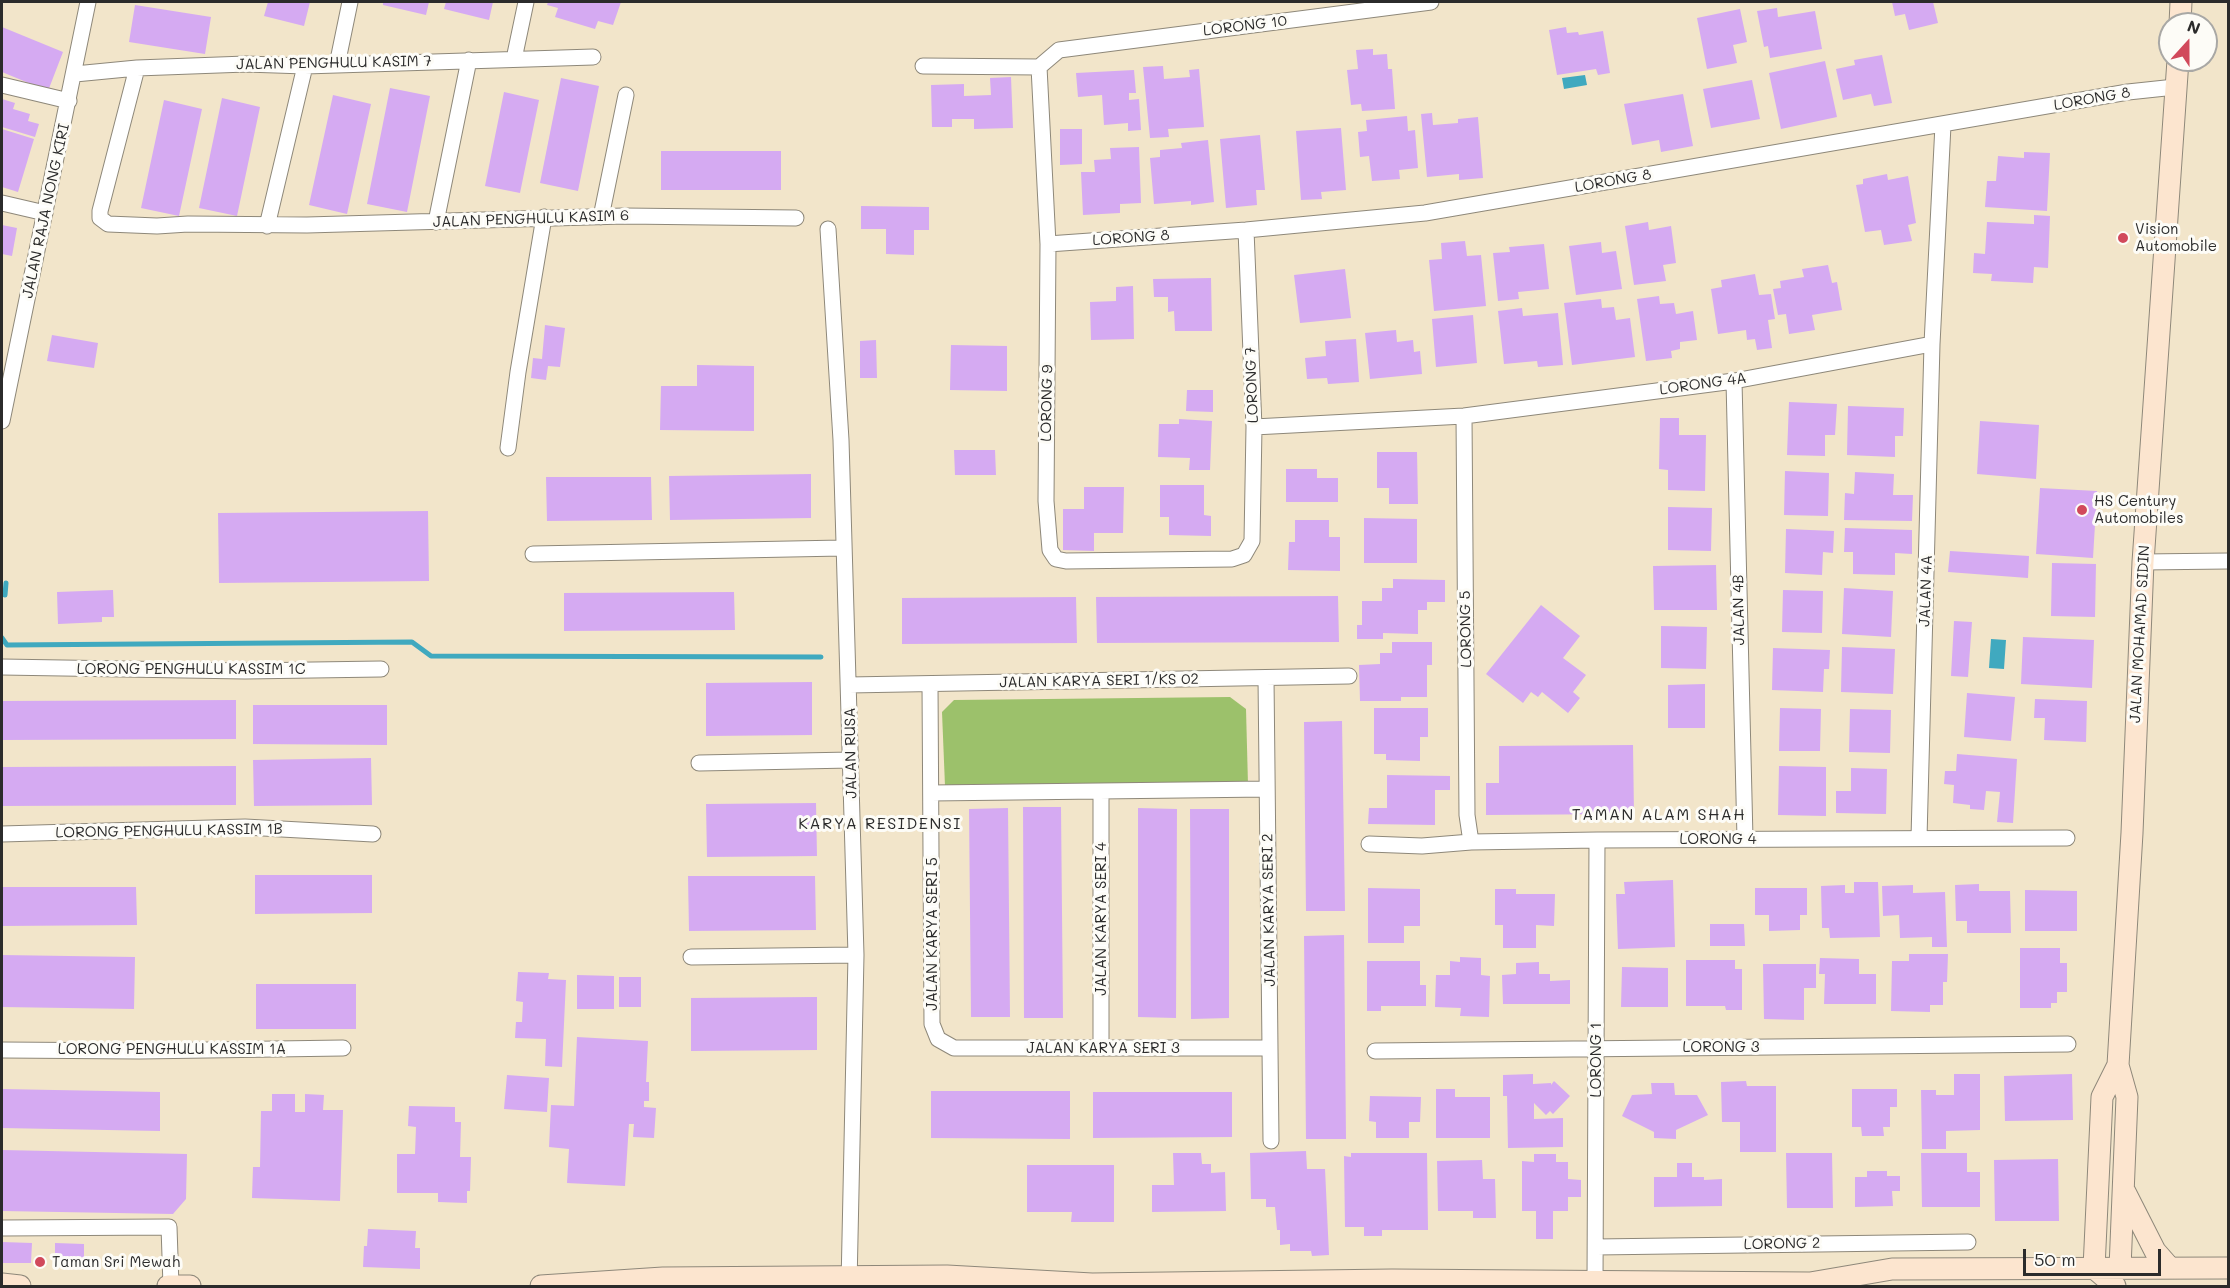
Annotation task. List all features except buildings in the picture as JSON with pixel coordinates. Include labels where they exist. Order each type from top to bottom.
[{"type":"main road","name":"JALAN MOHAMAD SIDIN","points":[[2108,1278],[2124,1182],[2127,1097],[2118,1065],[2132,833],[2143,562],[2177,72]]},
{"type":"main road","name":"JALAN MOHAMAD SIDIN","points":[[2108,1278],[2102,1097],[2118,1065]]},
{"type":"main road","points":[[2124,1182],[2125,1194],[2155,1251],[2170,1268]]},
{"type":"main road","points":[[1798,1284],[1893,1269],[2108,1278],[2170,1268],[2229,1268]]},
{"type":"main road","points":[[541,1287],[663,1278],[849,1282],[946,1276],[1092,1284],[1595,1280],[1798,1284],[1834,1287]]},
{"type":"main road","points":[[2,1284],[20,1287]]},
{"type":"main road","points":[[1069,1287],[1092,1284]]},
{"type":"main road","points":[[170,1286],[190,1287]]},
{"type":"street","name":"JALAN RAJA NONG KIRI","points":[[2,421],[8,362],[45,213],[88,2]]},
{"type":"street","points":[[337,65],[350,2]]},
{"type":"street","points":[[514,59],[526,2]]},
{"type":"street","name":"LORONG 10","points":[[1039,67],[1059,50],[1431,2]]},
{"type":"street","name":"JALAN PENGHULU KASIM 7","points":[[75,74],[137,68],[246,64],[305,66],[593,57]]},
{"type":"street","points":[[436,222],[469,60]]},
{"type":"street","points":[[267,226],[305,66]]},
{"type":"street","points":[[923,66],[1039,67]]},
{"type":"street","name":"LORONG 9","points":[[1039,67],[1048,244],[1046,501],[1050,550],[1056,559],[1066,561],[1232,559],[1244,555],[1252,541]]},
{"type":"street","name":"JALAN PENGHULU KASIM 6","points":[[137,68],[100,212],[100,218],[108,224],[267,226],[602,217],[796,219]]},
{"type":"street","points":[[2,85],[69,101]]},
{"type":"street","name":"LORONG 8","points":[[1048,244],[1246,230],[1425,213],[2128,92],[2175,87]]},
{"type":"street","points":[[602,217],[627,95]]},
{"type":"street","points":[[1932,344],[1943,124]]},
{"type":"street","points":[[2,203],[45,213]]},
{"type":"street","points":[[508,448],[518,372],[544,218]]},
{"type":"street","name":"JALAN RUSA","points":[[828,230],[841,440],[856,955],[849,1282]]},
{"type":"street","name":"LORONG 7","points":[[1246,230],[1254,428],[1252,541]]},
{"type":"street","name":"LORONG 4A","points":[[1254,428],[1464,416],[1734,381],[1932,344]]},
{"type":"street","name":"JALAN 4A","points":[[1919,838],[1932,344]]},
{"type":"street","name":"JALAN 4B","points":[[1734,381],[1745,839]]},
{"type":"street","name":"LORONG 5","points":[[1464,416],[1467,815],[1471,842]]},
{"type":"street","points":[[533,554],[843,548]]},
{"type":"street","points":[[2143,562],[2229,561]]},
{"type":"street","name":"LORONG PENGHULU KASSIM 1C","points":[[2,667],[245,671],[381,669]]},
{"type":"street","name":"JALAN KARYA SERI 1/KS 02","points":[[849,686],[1349,676]]},
{"type":"street","name":"JALAN KARYA SERI 2","points":[[1266,678],[1271,1141]]},
{"type":"street","name":"JALAN KARYA SERI 5","points":[[930,684],[932,1024],[938,1039]]},
{"type":"street","points":[[699,763],[851,760]]},
{"type":"street","points":[[931,793],[1267,789]]},
{"type":"street","name":"JALAN KARYA SERI 4","points":[[1101,791],[1101,1048]]},
{"type":"street","name":"LORONG PENGHULU KASSIM 1B","points":[[2,834],[246,827],[373,834]]},
{"type":"street","name":"LORONG 4","points":[[1369,844],[1422,846],[1471,842],[1597,840],[2067,838]]},
{"type":"street","name":"LORONG 1","points":[[1595,1280],[1597,840]]},
{"type":"street","points":[[691,957],[856,955]]},
{"type":"street","name":"JALAN KARYA SERI 3","points":[[938,1039],[954,1048],[1270,1048]]},
{"type":"street","name":"LORONG 3","points":[[1375,1051],[2068,1044]]},
{"type":"street","name":"LORONG PENGHULU KASSIM 1A","points":[[2,1050],[140,1051],[343,1047]]},
{"type":"street","points":[[2,1228],[169,1227],[170,1286]]},
{"type":"street","name":"LORONG 2","points":[[1596,1247],[1968,1242]]},
{"type":"green space","points":[[1230,697],[1246,709],[1248,785],[945,786],[942,712],[954,700]]},
{"type":"water","points":[[1585,75],[1587,85],[1564,89],[1562,78]]},
{"type":"water","points":[[1991,639],[2006,640],[2004,669],[1989,668]]},
{"type":"waterway","points":[[5,595],[6,583]]},
{"type":"waterway","points":[[2,638],[7,645],[412,642],[431,656],[821,657]]},
{"type":"place","name":"Vision Automobile","points":[[2123,238]]},
{"type":"place","name":"HS Century Automobiles","points":[[2082,510]]},
{"type":"place","name":"Taman Sri Mewah","points":[[40,1262]]},
{"type":"district","name":"TAMAN ALAM SHAH","points":[[1659,815]]},
{"type":"district","name":"KARYA RESIDENSI","points":[[880,824]]}]
